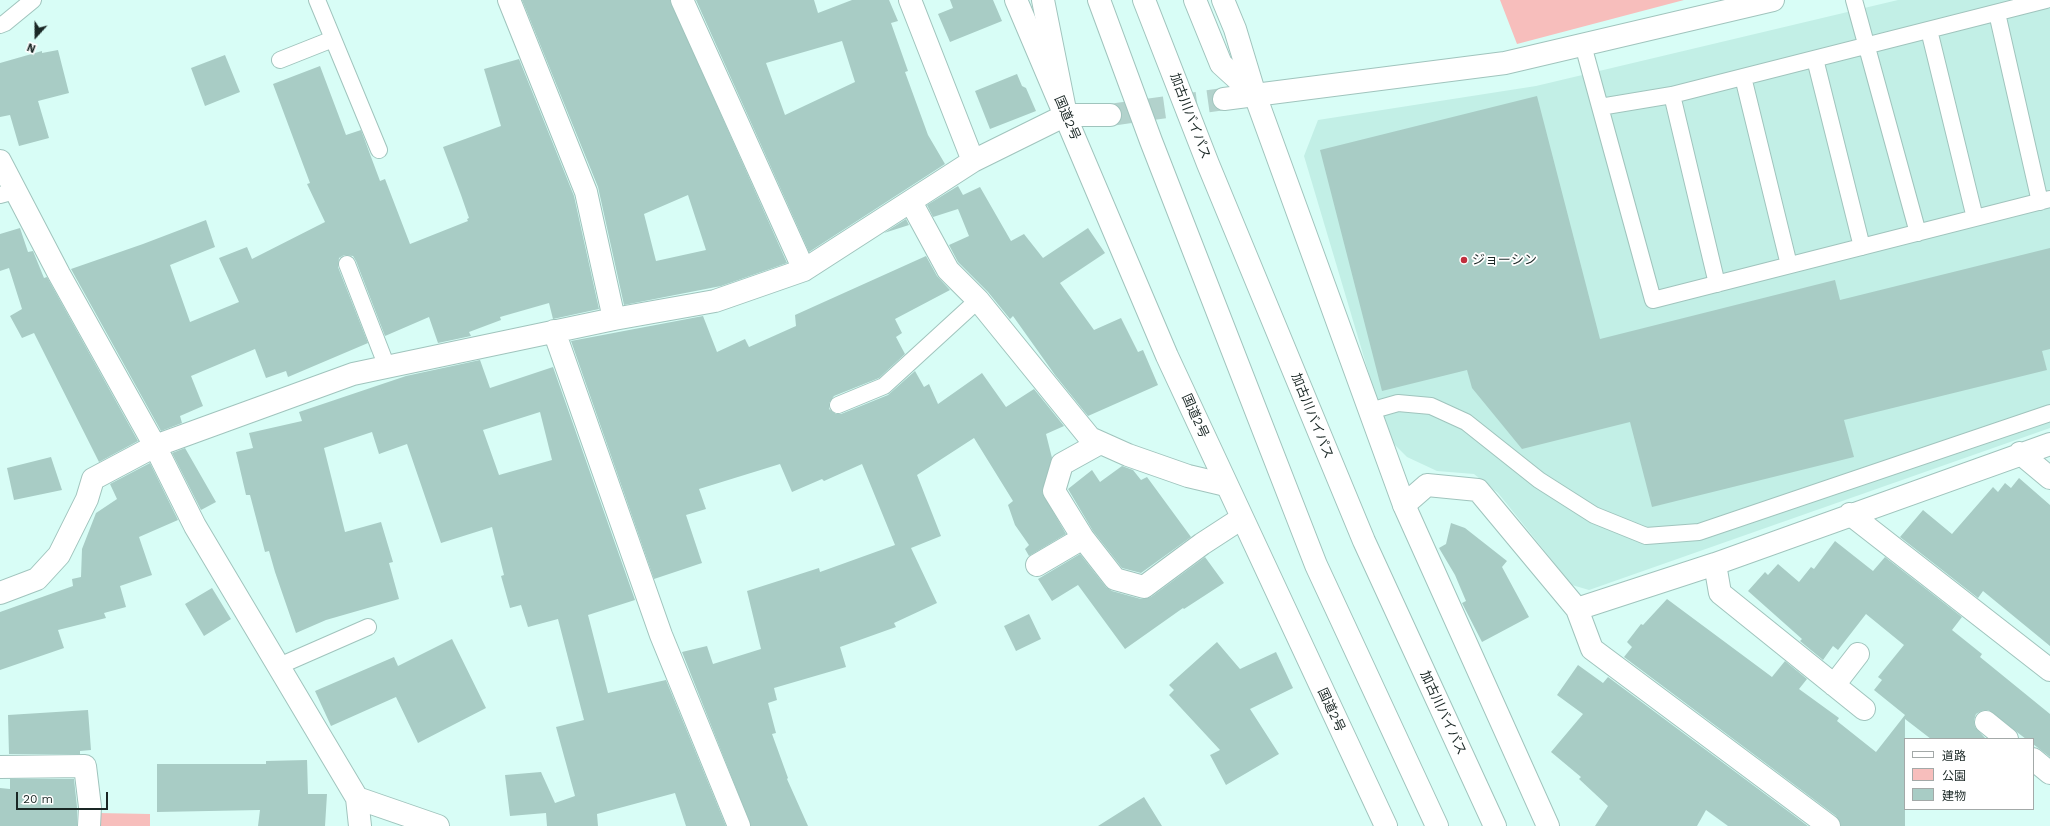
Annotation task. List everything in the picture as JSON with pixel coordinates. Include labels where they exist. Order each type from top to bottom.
[{"type":"main road","points":[[508,0],[586,192],[614,319]]},
{"type":"main road","points":[[682,0],[804,270]]},
{"type":"main road","points":[[910,0],[973,161]]},
{"type":"main road","name":"国道2号","points":[[1016,0],[1168,356],[1226,485],[1386,826]]},
{"type":"main road","points":[[1043,0],[1066,115]]},
{"type":"main road","points":[[1099,0],[1151,141],[1316,565],[1438,826]]},
{"type":"main road","name":"加古川バイパス","points":[[1144,0],[1208,164],[1364,541],[1495,826]]},
{"type":"main road","points":[[1195,0],[1221,64],[1256,95]]},
{"type":"main road","points":[[1224,0],[1256,95],[1404,504],[1548,826]]},
{"type":"main road","points":[[1224,99],[1505,63],[1773,0]]},
{"type":"main road","points":[[0,593],[37,579],[59,555],[87,499],[93,479],[155,446],[353,374],[554,331],[715,301],[804,270],[973,161],[1066,115],[1110,115]]},
{"type":"main road","points":[[0,161],[8,193],[59,274],[155,446],[195,526],[357,798],[360,826]]},
{"type":"main road","points":[[911,202],[948,270],[978,300],[1090,438],[1141,460],[1188,476],[1226,485]]},
{"type":"main road","points":[[554,331],[661,635],[739,826]]},
{"type":"main road","points":[[1100,443],[1062,464],[1054,491],[1083,538],[1115,579],[1144,587],[1202,544],[1242,518]]},
{"type":"main road","points":[[1577,609],[1715,564],[2020,453],[2050,444]]},
{"type":"main road","points":[[2020,453],[2050,478]]},
{"type":"main road","points":[[1404,504],[1427,485],[1478,490],[1577,609],[1592,649],[1829,826]]},
{"type":"main road","points":[[1850,514],[2050,670]]},
{"type":"main road","points":[[1037,565],[1083,538]]},
{"type":"main road","points":[[1715,564],[1720,593],[1864,708]]},
{"type":"main road","points":[[1834,685],[1858,654]]},
{"type":"main road","points":[[1986,722],[2006,738]]},
{"type":"main road","points":[[2034,760],[2050,773]]},
{"type":"main road","points":[[0,767],[85,766],[90,807],[88,826]]},
{"type":"main road","points":[[357,798],[438,826]]},
{"type":"lane","points":[[0,25],[5,23],[33,0]]},
{"type":"lane","points":[[317,0],[379,150]]},
{"type":"lane","points":[[1854,0],[1918,233]]},
{"type":"lane","points":[[1600,107],[1672,95],[2046,0]]},
{"type":"lane","points":[[1583,45],[1653,300],[2045,200],[1997,13]]},
{"type":"lane","points":[[1929,30],[1975,218]]},
{"type":"lane","points":[[280,60],[333,39]]},
{"type":"lane","points":[[1815,59],[1862,247]]},
{"type":"lane","points":[[1743,77],[1789,265]]},
{"type":"lane","points":[[1672,95],[1717,284]]},
{"type":"lane","points":[[347,264],[388,367]]},
{"type":"lane","points":[[838,405],[884,386],[978,300]]},
{"type":"lane","points":[[1370,411],[1398,403],[1430,406],[1466,422],[1539,480],[1594,515],[1646,536],[1699,532],[2050,413]]},
{"type":"lane","points":[[279,666],[368,627]]},
{"type":"shaded area","points":[[1898,0],[2050,0],[2050,428],[1589,590],[1572,585],[1498,493],[1474,474],[1437,471],[1407,457],[1388,438],[1304,156],[1318,120],[1536,86]]},
{"type":"green space","points":[[1500,0],[1684,0],[1517,44]]},
{"type":"green space","points":[[97,813],[150,814],[150,826],[96,826]]},
{"type":"building","points":[[522,0],[670,0],[787,263],[721,286],[624,305],[598,187]],"holes":[[[688,195],[706,250],[656,261],[644,214]]]},
{"type":"building","points":[[696,0],[814,0],[818,13],[852,0],[889,0],[898,21],[891,23],[908,71],[905,72],[928,135],[945,164],[809,252]],"holes":[[[842,41],[855,82],[785,115],[766,63]]]},
{"type":"building","points":[[950,0],[993,0],[1002,21],[950,42],[938,14],[953,8]]},
{"type":"building","points":[[58,50],[69,93],[38,101],[49,138],[19,146],[10,115],[0,117],[0,63],[42,51],[42,53]]},
{"type":"building","points":[[225,55],[240,92],[205,106],[191,68]]},
{"type":"building","points":[[519,59],[574,196],[599,309],[553,319],[549,303],[500,317],[501,320],[469,332],[471,336],[438,343],[429,317],[385,336],[356,261],[353,256],[344,255],[339,258],[338,267],[368,343],[288,377],[286,371],[266,378],[255,349],[191,376],[203,406],[180,416],[182,423],[161,431],[71,269],[206,220],[215,247],[170,265],[190,322],[239,302],[219,258],[247,247],[252,259],[325,222],[307,184],[310,183],[273,84],[320,66],[346,135],[361,130],[380,181],[385,179],[410,244],[468,221],[467,219],[469,218],[443,147],[501,126],[484,69]]},
{"type":"building","points":[[1017,74],[1022,86],[1026,88],[1036,111],[990,129],[975,91]]},
{"type":"building","points":[[1537,96],[1600,339],[1835,280],[1840,300],[2050,248],[2050,349],[2042,351],[2047,370],[1844,420],[1854,457],[1652,507],[1630,422],[1522,449],[1472,388],[1467,370],[1382,391],[1320,150]]},
{"type":"building","points":[[958,186],[963,195],[980,187],[1011,241],[1024,234],[1043,258],[1088,228],[1105,253],[1060,283],[1094,330],[1121,318],[1138,352],[1143,350],[1158,385],[1088,416],[1055,375],[1013,316],[1010,319],[988,292],[958,262],[949,245],[969,236],[958,209],[933,217],[927,205]]},
{"type":"building","points":[[906,219],[909,225],[884,233]]},
{"type":"building","points":[[20,228],[28,252],[33,251],[44,278],[47,277],[138,441],[99,462],[34,333],[22,338],[10,316],[22,309],[9,268],[0,271],[0,234]]},
{"type":"building","points":[[926,256],[937,276],[950,290],[895,319],[902,333],[896,337],[905,354],[879,378],[834,396],[829,403],[829,409],[836,414],[841,414],[888,395],[915,371],[924,387],[929,384],[938,404],[982,373],[1006,407],[1034,389],[1064,426],[1046,434],[1052,458],[1042,492],[1066,534],[1029,556],[1025,549],[1029,545],[1015,525],[1008,505],[1013,501],[974,438],[917,475],[941,536],[911,548],[937,603],[894,623],[896,627],[840,647],[846,667],[774,688],[777,700],[768,703],[776,733],[772,734],[788,778],[787,779],[808,826],[751,826],[682,652],[707,646],[713,664],[761,649],[747,591],[819,568],[820,572],[895,545],[862,464],[824,481],[822,479],[792,492],[780,464],[699,489],[706,509],[686,515],[702,563],[654,579],[571,341],[703,316],[717,352],[745,339],[749,347],[796,326],[795,315]]},
{"type":"building","points":[[480,360],[490,388],[553,367],[635,600],[588,615],[608,693],[666,680],[726,826],[686,826],[675,793],[597,814],[598,826],[547,826],[546,813],[510,816],[505,775],[541,772],[555,803],[575,796],[556,727],[584,720],[558,619],[528,627],[521,605],[510,608],[501,576],[504,575],[492,527],[441,543],[407,444],[379,454],[372,432],[324,448],[345,532],[381,522],[393,562],[389,563],[399,599],[326,620],[296,633],[269,551],[265,552],[250,495],[246,495],[236,452],[253,448],[249,433],[302,421],[299,412],[406,376]],"holes":[[[540,412],[552,460],[499,475],[483,430]]]},
{"type":"building","points":[[185,448],[216,502],[201,510],[172,453]]},
{"type":"building","points":[[51,457],[62,490],[14,500],[7,468]]},
{"type":"building","points":[[150,463],[178,520],[139,537],[152,575],[120,586],[126,607],[104,613],[106,618],[58,630],[64,648],[0,670],[0,612],[73,586],[72,579],[81,577],[82,549],[96,513],[117,499],[110,484]]},
{"type":"building","points":[[1122,466],[1133,470],[1141,480],[1147,477],[1191,537],[1141,573],[1122,568],[1093,531],[1068,489],[1092,470],[1100,482]]},
{"type":"building","points":[[2019,478],[2050,505],[2050,646],[1983,591],[1978,598],[1900,537],[1923,510],[1952,534],[1993,487],[1998,492],[2005,483],[2011,488]]},
{"type":"building","points":[[1451,523],[1465,528],[1507,561],[1502,567],[1529,617],[1482,642],[1462,603],[1466,601],[1455,575],[1439,548],[1446,544]]},
{"type":"building","points":[[1835,541],[1873,571],[1885,557],[1962,617],[1952,630],[1982,654],[1980,657],[2050,714],[2050,757],[2034,745],[2034,738],[2025,738],[1988,710],[1981,711],[1976,714],[1974,720],[1975,727],[1985,738],[1930,738],[1905,719],[1905,826],[1841,826],[1836,816],[1624,657],[1632,647],[1627,642],[1641,624],[1643,625],[1667,599],[1772,677],[1785,661],[1807,679],[1799,689],[1839,718],[1837,721],[1876,752],[1905,715],[1874,690],[1882,680],[1878,677],[1904,645],[1866,614],[1838,650],[1833,646],[1823,660],[1800,641],[1802,639],[1748,591],[1765,572],[1768,575],[1778,564],[1799,582],[1811,567],[1814,569]]},
{"type":"building","points":[[1080,554],[1106,587],[1112,591],[1141,599],[1151,597],[1205,557],[1224,583],[1184,609],[1183,608],[1125,649],[1078,585],[1052,601],[1038,579]]},
{"type":"building","points":[[212,588],[231,619],[204,636],[185,604]]},
{"type":"building","points":[[1029,614],[1041,639],[1016,651],[1004,626]]},
{"type":"building","points":[[452,639],[486,708],[418,743],[396,697],[331,726],[315,691],[394,657],[398,666]]},
{"type":"building","points":[[1217,642],[1240,669],[1276,652],[1293,688],[1250,709],[1279,754],[1226,785],[1210,755],[1220,750],[1169,695],[1174,690],[1169,685]]},
{"type":"building","points":[[1578,665],[1603,683],[1608,677],[1808,826],[1728,826],[1706,810],[1697,826],[1595,826],[1608,806],[1579,779],[1581,777],[1551,752],[1583,714],[1557,695]]},
{"type":"building","points":[[88,710],[91,750],[80,751],[80,754],[9,754],[8,715]]},
{"type":"building","points":[[307,760],[308,794],[327,794],[325,826],[258,826],[260,810],[157,812],[157,764],[266,764],[266,761]]},
{"type":"building","points":[[10,779],[74,779],[77,807],[77,826],[0,826],[0,788],[10,789]]},
{"type":"building","points":[[1144,797],[1162,826],[1098,826]]},
{"type":"tunnel","points":[[1110,115],[1224,99]]},
{"type":"place","name":"ジョーシン","points":[[1464,260]]}]
